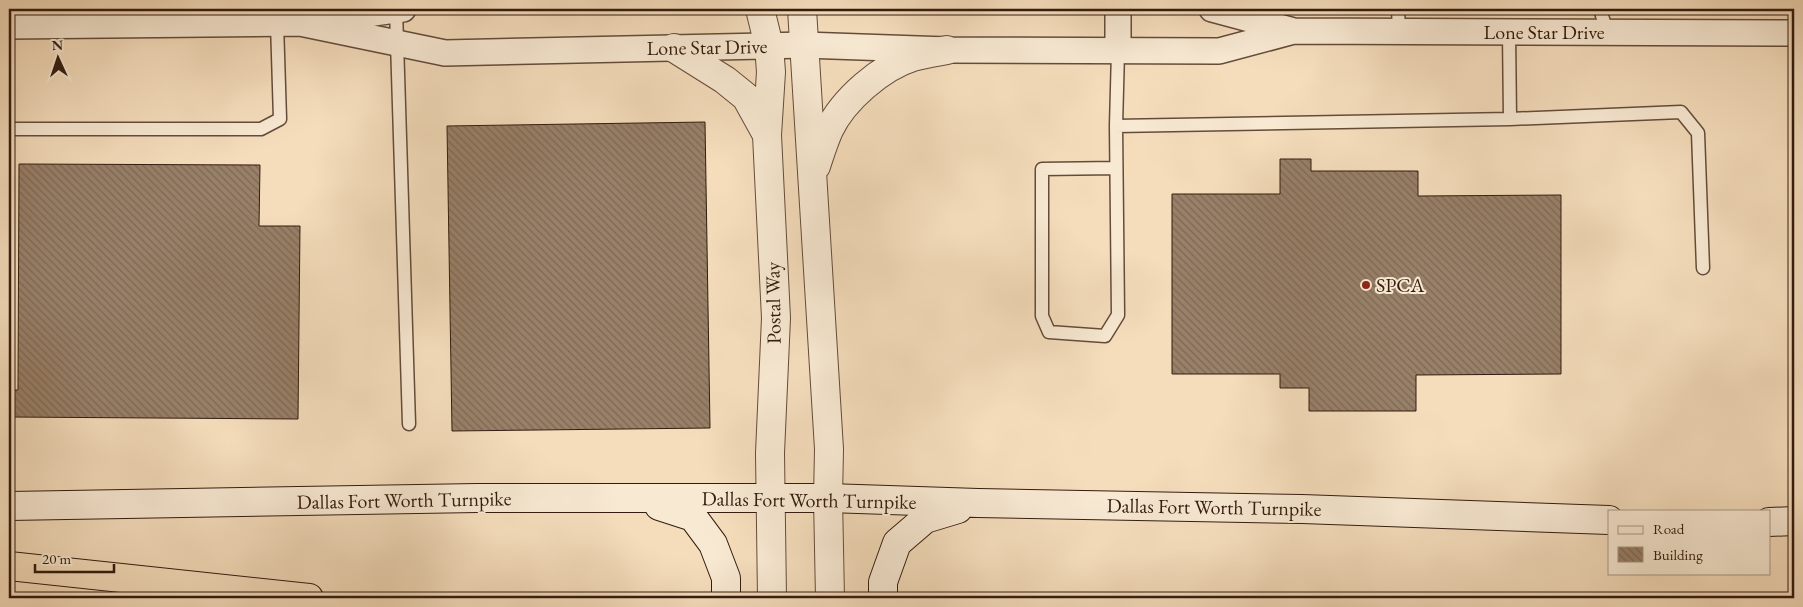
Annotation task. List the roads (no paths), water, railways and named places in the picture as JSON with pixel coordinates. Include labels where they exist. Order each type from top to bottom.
[{"type":"highway","points":[[9,566],[309,598]]},
{"type":"main road","name":"Postal Way","points":[[760,9],[769,46],[771,72],[767,135],[776,318],[770,453],[772,598]]},
{"type":"main road","points":[[802,9],[829,449],[830,598]]},
{"type":"main road","points":[[674,48],[725,80],[746,97],[767,135]]},
{"type":"main road","points":[[812,175],[830,129],[841,110],[854,95],[878,75],[911,58],[947,50]]},
{"type":"main road","name":"Dallas Fort Worth Turnpike","points":[[9,506],[477,498],[828,498],[978,503],[1302,508],[1608,520]]},
{"type":"main road","points":[[636,499],[693,517],[713,544],[726,578],[726,598]]},
{"type":"main road","points":[[883,598],[883,582],[896,543],[925,519],[978,503]]},
{"type":"main road","points":[[1770,522],[1794,522]]},
{"type":"street","name":"Lone Star Drive","points":[[288,23],[400,9]]},
{"type":"street","points":[[1118,9],[1118,51]]},
{"type":"street","name":"Lone Star Drive","points":[[1212,9],[1294,20],[1399,20],[1510,32],[1794,33]]},
{"type":"street","name":"Lone Star Drive","points":[[9,26],[87,17],[176,16],[288,23],[445,53],[804,45],[947,50],[1219,51],[1294,20]]},
{"type":"lane","points":[[400,9],[398,43],[409,424]]},
{"type":"lane","points":[[1600,9],[1607,32]]},
{"type":"lane","points":[[9,129],[261,129],[280,118],[288,23]]},
{"type":"lane","points":[[1510,32],[1510,119]]},
{"type":"lane","points":[[1116,168],[1042,169],[1042,316],[1049,332],[1105,336],[1118,315],[1116,126],[1118,51]]},
{"type":"lane","points":[[1116,126],[1510,119],[1681,112],[1698,133],[1702,268]]},
{"type":"place","name":"SPCA","points":[[1366,285]]}]
